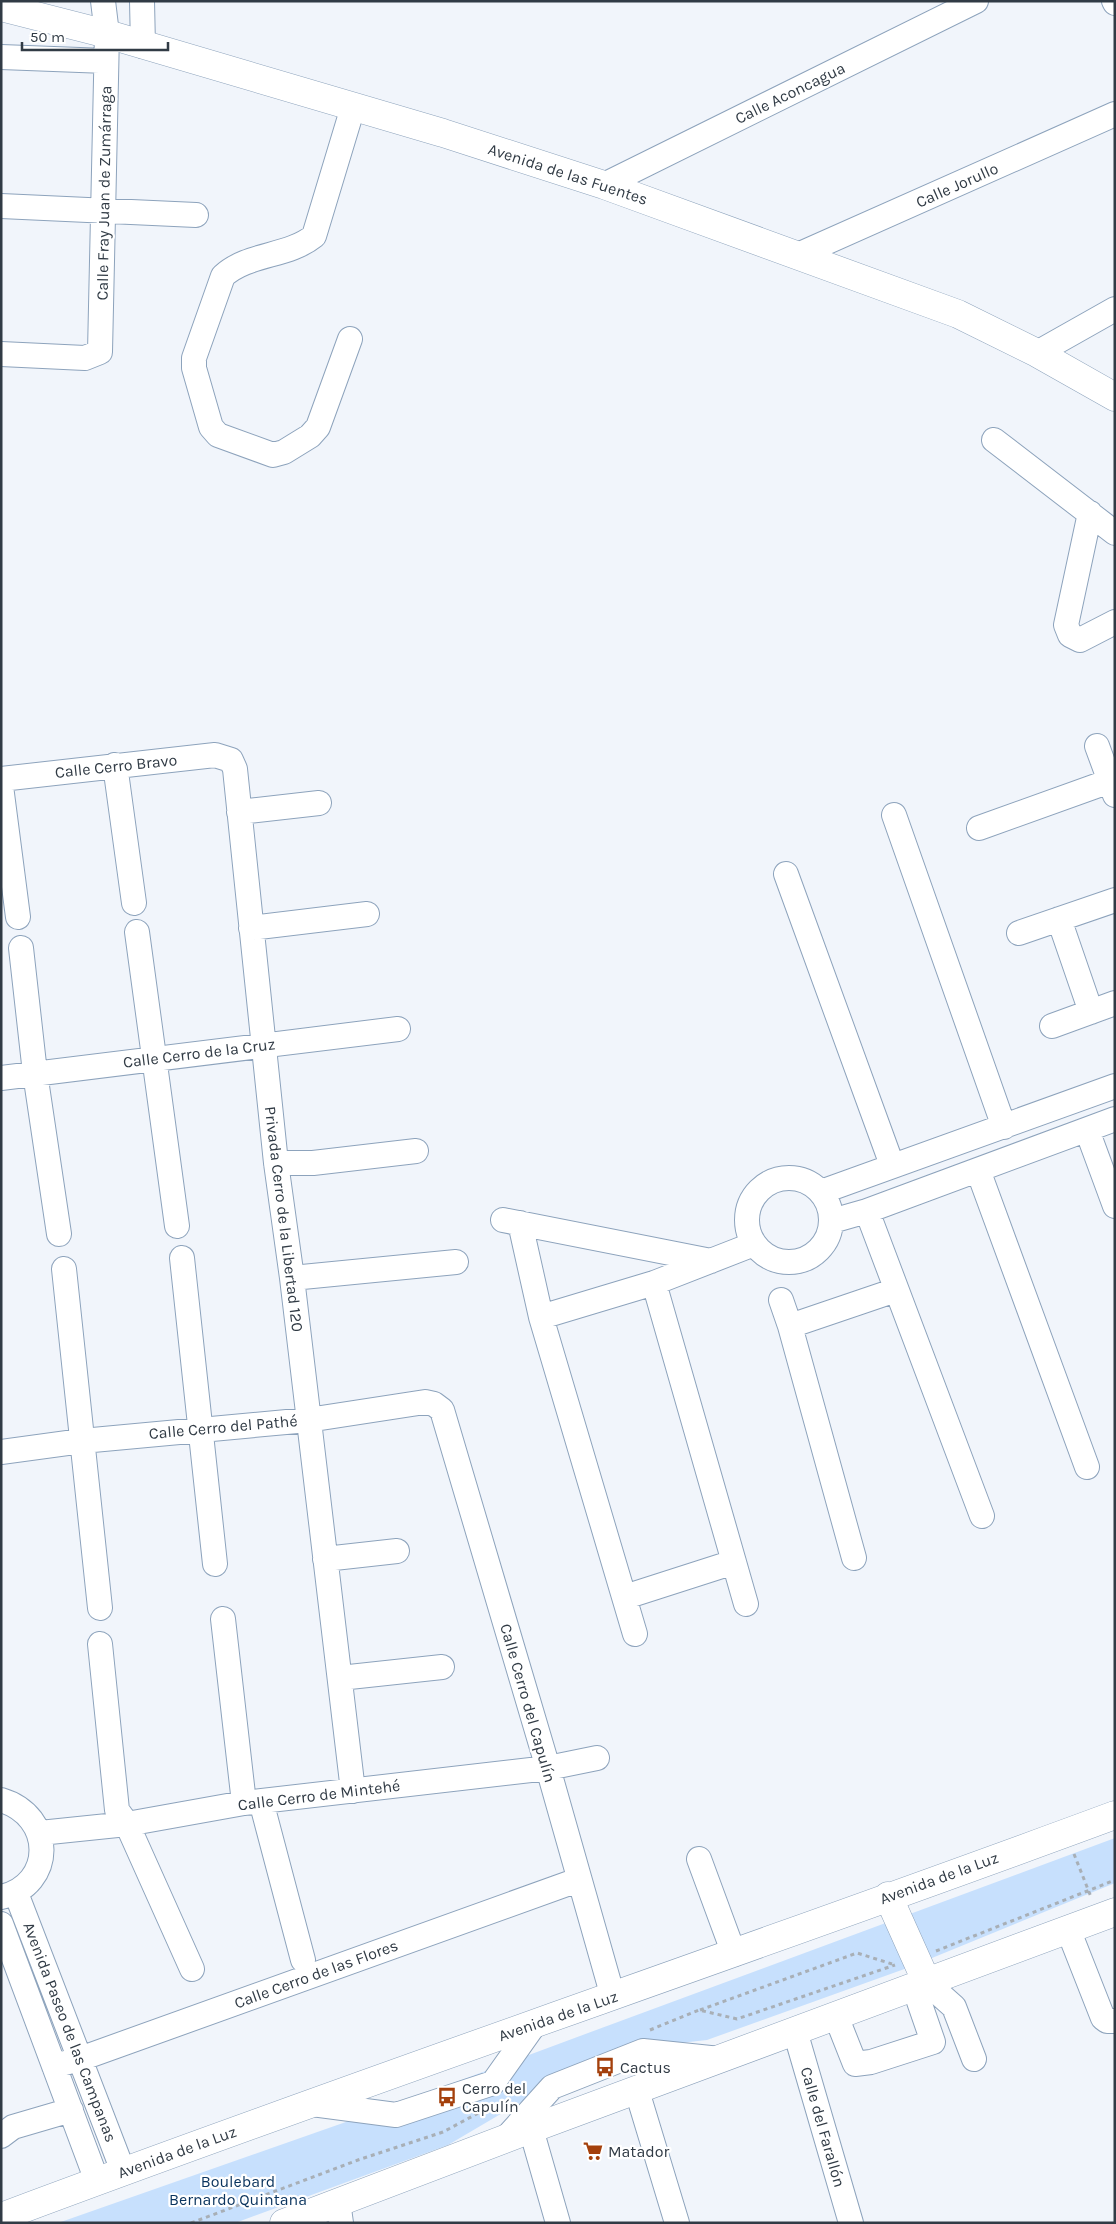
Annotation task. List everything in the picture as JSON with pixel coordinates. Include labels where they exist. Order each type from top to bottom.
[{"type":"main road","name":"Avenida de las Fuentes","points":[[1,7],[107,34],[443,133],[604,185],[958,314],[1037,353],[1115,397]]},
{"type":"main road","name":"Avenida de la Luz","points":[[1,2216],[734,1954],[1115,1814]]},
{"type":"main road","points":[[888,1896],[921,1985]]},
{"type":"main road","points":[[284,2223],[340,2212],[506,2138],[1106,1915]]},
{"type":"street","points":[[142,1],[143,46]]},
{"type":"street","name":"Calle Aconcagua","points":[[604,185],[976,1]]},
{"type":"street","name":"Calle Fray Juan de Zumárraga","points":[[1,354],[85,358],[100,352],[107,2]]},
{"type":"street","points":[[1,57],[106,61]]},
{"type":"street","points":[[350,339],[318,427],[310,436],[284,452],[273,455],[218,435],[210,428],[194,368],[194,358],[223,276],[233,267],[303,245],[314,236],[354,107]]},
{"type":"street","name":"Calle Jorullo","points":[[798,255],[1115,114]]},
{"type":"street","points":[[1,206],[196,216]]},
{"type":"street","points":[[1037,353],[1115,309]]},
{"type":"street","points":[[994,440],[1115,533]]},
{"type":"street","points":[[1090,513],[1066,625],[1070,635],[1080,640],[1115,622]]},
{"type":"street","points":[[978,828],[1112,788],[1097,746]]},
{"type":"street","name":"Calle Cerro Bravo","points":[[1,779],[215,755],[231,760]]},
{"type":"street","name":"Privada Cerro de la Libertad 120","points":[[231,760],[236,769],[238,812],[276,1163],[292,1278],[353,1791]]},
{"type":"street","points":[[115,765],[134,903]]},
{"type":"street","points":[[1,786],[18,917]]},
{"type":"street","points":[[238,812],[319,803]]},
{"type":"street","points":[[894,815],[1004,1127]]},
{"type":"street","points":[[786,874],[892,1165]]},
{"type":"street","points":[[1019,934],[1115,900]]},
{"type":"street","points":[[251,928],[368,914]]},
{"type":"street","points":[[1060,919],[1091,1012]]},
{"type":"street","points":[[137,932],[156,1058],[177,1226]]},
{"type":"street","points":[[21,948],[35,1073],[59,1234]]},
{"type":"street","points":[[1052,1026],[1115,1003]]},
{"type":"street","name":"Calle Cerro de la Cruz","points":[[1,1078],[398,1029]]},
{"type":"street","points":[[821,1192],[1115,1086]]},
{"type":"street","points":[[832,1221],[867,1211],[1115,1119]]},
{"type":"street","points":[[1087,1130],[1108,1165],[1115,1206]]},
{"type":"street","points":[[276,1163],[313,1162],[416,1151]]},
{"type":"street","points":[[978,1170],[1086,1467]]},
{"type":"street","points":[[794,1178],[808,1182],[821,1192],[829,1206],[832,1221],[829,1236],[819,1250],[805,1260],[788,1263],[771,1259],[757,1249],[748,1234],[746,1217],[751,1200],[762,1187],[778,1179],[794,1178]]},
{"type":"street","points":[[867,1211],[982,1516]]},
{"type":"street","points":[[635,1634],[512,1222],[711,1261]]},
{"type":"street","points":[[541,1317],[654,1283],[754,1244]]},
{"type":"street","points":[[182,1258],[215,1564]]},
{"type":"street","points":[[292,1278],[456,1262]]},
{"type":"street","points":[[64,1269],[100,1608]]},
{"type":"street","points":[[654,1283],[746,1604]]},
{"type":"street","points":[[790,1326],[896,1290]]},
{"type":"street","points":[[781,1300],[790,1326],[854,1558]]},
{"type":"street","name":"Calle Cerro del Pathé","points":[[1,1452],[82,1441],[308,1420],[425,1402],[434,1404],[442,1410]]},
{"type":"street","name":"Calle Cerro del Capulín","points":[[442,1410],[548,1768],[578,1880],[613,1997]]},
{"type":"street","points":[[325,1559],[397,1551]]},
{"type":"street","points":[[624,1597],[734,1562]]},
{"type":"street","points":[[223,1619],[253,1802],[303,1960]]},
{"type":"street","points":[[100,1644],[118,1810],[127,1824],[192,1969]]},
{"type":"street","points":[[340,1678],[442,1667]]},
{"type":"street","name":"Calle Cerro de Mintehé","points":[[40,1833],[127,1824],[253,1802],[548,1768],[597,1758]]},
{"type":"street","points":[[1,1800],[16,1804],[30,1816],[40,1833],[42,1855],[34,1876],[9,1895]]},
{"type":"street","points":[[699,1860],[734,1954]]},
{"type":"street","name":"Calle Cerro de las Flores","points":[[54,2066],[80,2059],[578,1880]]},
{"type":"street","name":"Avenida Paseo de las Campanas","points":[[9,1895],[80,2059],[123,2171]]},
{"type":"street","name":"Avenida Paseo de las Campanas","points":[[1,1924],[97,2181]]},
{"type":"street","points":[[1068,1929],[1103,2018],[1107,2021],[1115,2020]]},
{"type":"street","points":[[836,2016],[855,2064],[871,2062],[933,2042],[921,1985]]},
{"type":"street","points":[[921,1985],[954,2008],[974,2059]]},
{"type":"street","points":[[312,2104],[396,2115],[493,2083],[534,2025]]},
{"type":"street","name":"Calle del Farallón","points":[[794,2031],[851,2223]]},
{"type":"street","points":[[506,2138],[552,2087],[643,2051],[720,2059]]},
{"type":"street","points":[[637,2090],[677,2223]]},
{"type":"street","points":[[1,2136],[13,2127],[71,2110]]},
{"type":"street","points":[[531,2129],[558,2223]]},
{"type":"path","points":[[1065,1833],[1089,1890],[1106,1915]]},
{"type":"path","points":[[976,1935],[1115,1880]]},
{"type":"path","points":[[697,2011],[857,1953],[897,1965]]},
{"type":"green space","name":"Boulebard Bernardo Quintana","points":[[1115,1838],[1115,1883],[910,1967],[707,2040],[626,2049],[586,2064],[448,2145],[235,2223],[58,2223],[380,2110]]},
{"type":"place","name":"Cactus","points":[[605,2067]]},
{"type":"place","name":"Cerro del Capulín","points":[[447,2097]]},
{"type":"place","name":"Matador","points":[[593,2151]]}]
